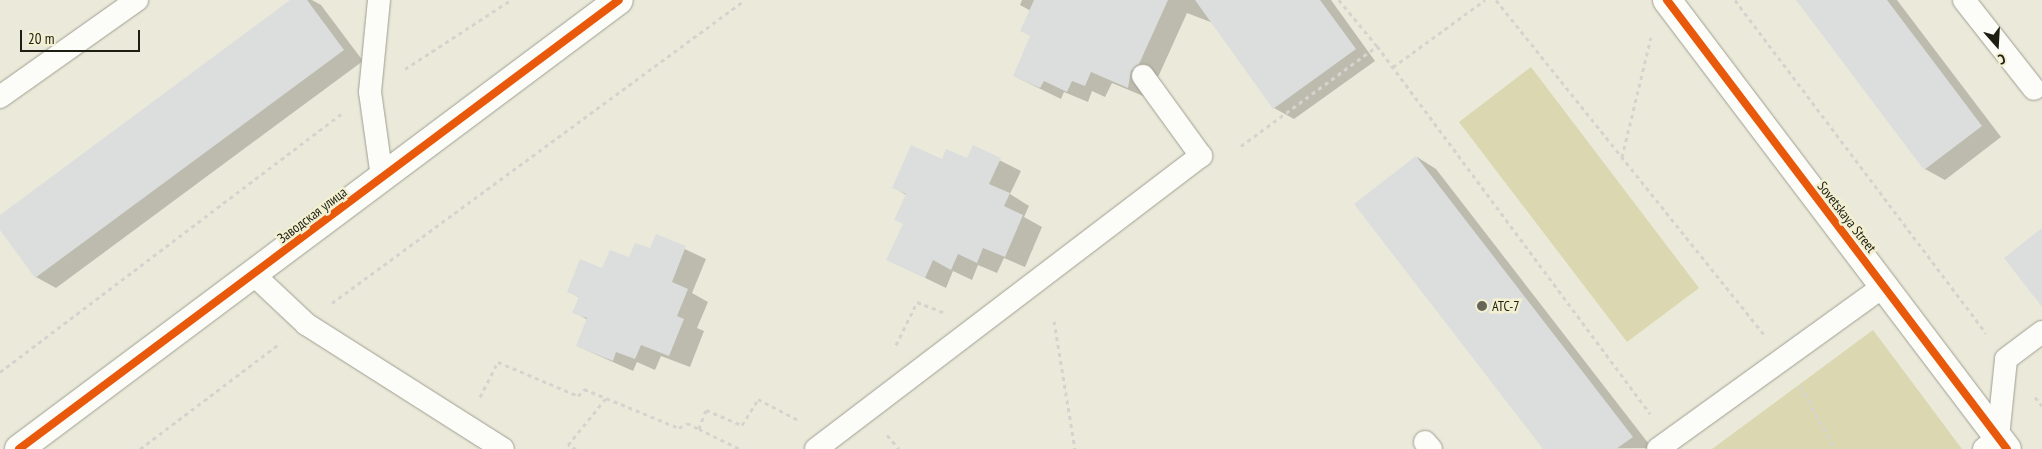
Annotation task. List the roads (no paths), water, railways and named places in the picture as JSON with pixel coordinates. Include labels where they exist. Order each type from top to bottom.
[{"type":"street","name":"Заводская улица","points":[[19,449],[619,0]]},
{"type":"street","name":"Sovetskaya Street","points":[[1667,0],[1884,285],[1996,445]]},
{"type":"lane","points":[[0,97],[137,0]]},
{"type":"lane","points":[[379,0],[370,92],[382,178]]},
{"type":"lane","points":[[1964,0],[2034,89]]},
{"type":"lane","points":[[816,449],[1201,156],[1144,76]]},
{"type":"lane","points":[[253,274],[306,324],[504,449]]},
{"type":"lane","points":[[1664,445],[1884,285]]},
{"type":"lane","points":[[1996,445],[2006,359],[2042,332]]},
{"type":"place","name":"АТС-7","points":[[1482,306]]}]
